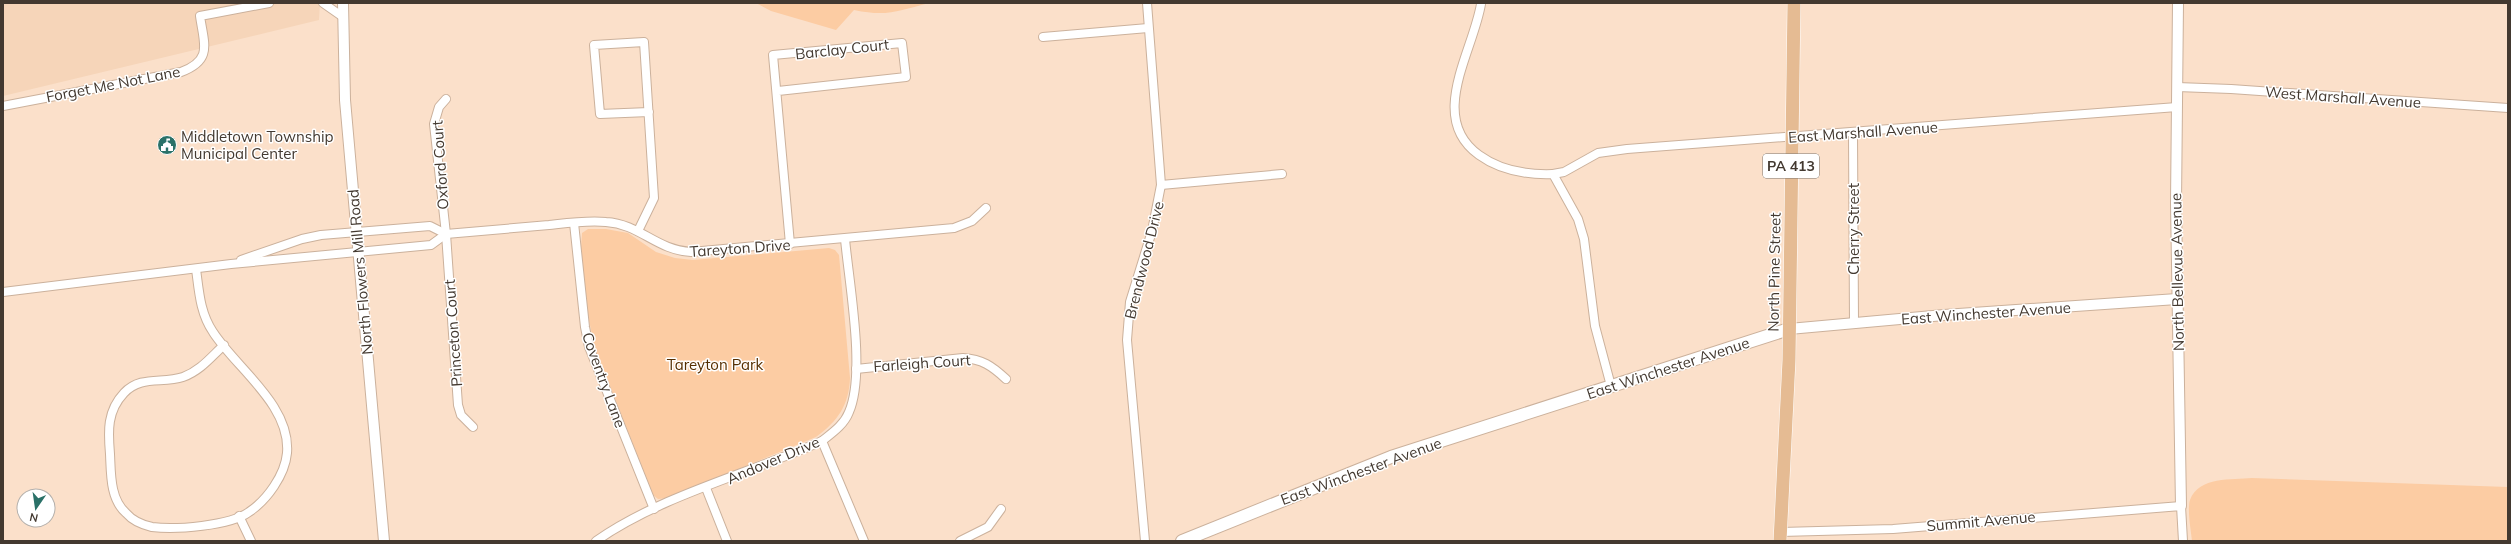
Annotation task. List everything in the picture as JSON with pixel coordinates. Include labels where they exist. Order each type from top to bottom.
[{"type":"main road","name":"North Pine Street","points":[[1781,537],[1789,329],[1794,3]]},
{"type":"main road","name":"East Winchester Avenue","points":[[1182,541],[1391,457],[1789,329]]},
{"type":"street","name":"Forget Me Not Lane","points":[[3,106],[181,72],[194,67],[202,59],[204,44],[200,16],[269,3]]},
{"type":"street","points":[[323,3],[343,17]]},
{"type":"street","name":"North Flowers Mill Road","points":[[343,3],[345,100],[384,541]]},
{"type":"street","name":"Brendwood Drive","points":[[1145,541],[1126,340],[1130,302],[1152,231],[1161,185],[1146,3]]},
{"type":"street","name":"North Bellevue Avenue","points":[[2178,3],[2177,298],[2183,541]]},
{"type":"street","points":[[1481,4],[1478,24],[1453,103],[1457,131],[1474,151],[1502,168],[1525,173],[1553,174],[1578,219],[1584,239],[1595,326],[1611,386]]},
{"type":"street","points":[[1043,37],[1148,28]]},
{"type":"street","points":[[638,231],[654,198],[649,112],[644,42],[594,45],[600,114],[649,112]]},
{"type":"street","name":"Barclay Court","points":[[778,91],[906,77],[902,43],[774,55],[790,244]]},
{"type":"street","name":"West Marshall Avenue","points":[[2177,87],[2231,89],[2508,108]]},
{"type":"street","name":"Oxford Court","points":[[446,98],[439,107],[434,124],[446,234]]},
{"type":"street","name":"East Marshall Avenue","points":[[1553,174],[1564,172],[1598,153],[2177,107]]},
{"type":"street","name":"Cherry Street","points":[[1853,133],[1854,324]]},
{"type":"street","points":[[1161,185],[1282,174]]},
{"type":"street","name":"Tareyton Drive","points":[[231,264],[431,245],[446,234],[606,221],[638,231],[660,245],[677,251],[790,244],[954,228],[972,221],[986,208]]},
{"type":"street","name":"Coventry Lane","points":[[574,223],[584,320],[589,347],[654,509]]},
{"type":"street","name":"Tareyton Drive","points":[[231,264],[302,239],[357,232],[430,226],[446,234]]},
{"type":"street","name":"Princeton Court","points":[[446,234],[458,405],[461,415],[473,427]]},
{"type":"street","name":"Andover Drive","points":[[596,541],[615,528],[654,509],[822,440],[835,430],[848,413],[854,398],[856,369],[845,239]]},
{"type":"street","points":[[3,292],[231,264]]},
{"type":"street","points":[[196,269],[202,309],[213,332],[224,345],[278,412],[284,428],[287,452],[283,470],[270,492],[249,513],[226,521],[182,527],[151,526],[138,522],[125,513],[114,492],[111,479],[108,429],[112,410],[123,394],[134,384],[148,380],[181,378],[197,371],[224,345]]},
{"type":"street","name":"East Winchester Avenue","points":[[1789,329],[2177,298]]},
{"type":"street","name":"Farleigh Court","points":[[856,369],[963,358],[976,359],[995,368],[1006,379]]},
{"type":"street","points":[[822,440],[864,541]]},
{"type":"street","points":[[706,488],[727,541]]},
{"type":"street","name":"Summit Avenue","points":[[1781,537],[2182,506]]},
{"type":"street","points":[[960,541],[988,527],[1001,508]]},
{"type":"street","points":[[238,516],[251,541]]},
{"type":"shaded area","points":[[3,3],[320,3],[319,20],[3,96]]},
{"type":"green space","points":[[756,3],[929,3],[900,11],[884,13],[854,10],[836,30],[771,11]]},
{"type":"green space","name":"Tareyton Park","points":[[588,229],[606,229],[628,233],[656,252],[675,258],[693,260],[829,248],[835,250],[839,255],[850,378],[845,404],[841,412],[824,431],[816,437],[668,498],[658,499],[653,495],[595,348],[588,316],[581,248],[582,233]]},
{"type":"green space","points":[[2252,478],[2508,487],[2508,541],[2192,541],[2189,504],[2194,492],[2208,483]]},
{"type":"place","name":"Middletown Township Municipal Center","points":[[167,145]]}]
